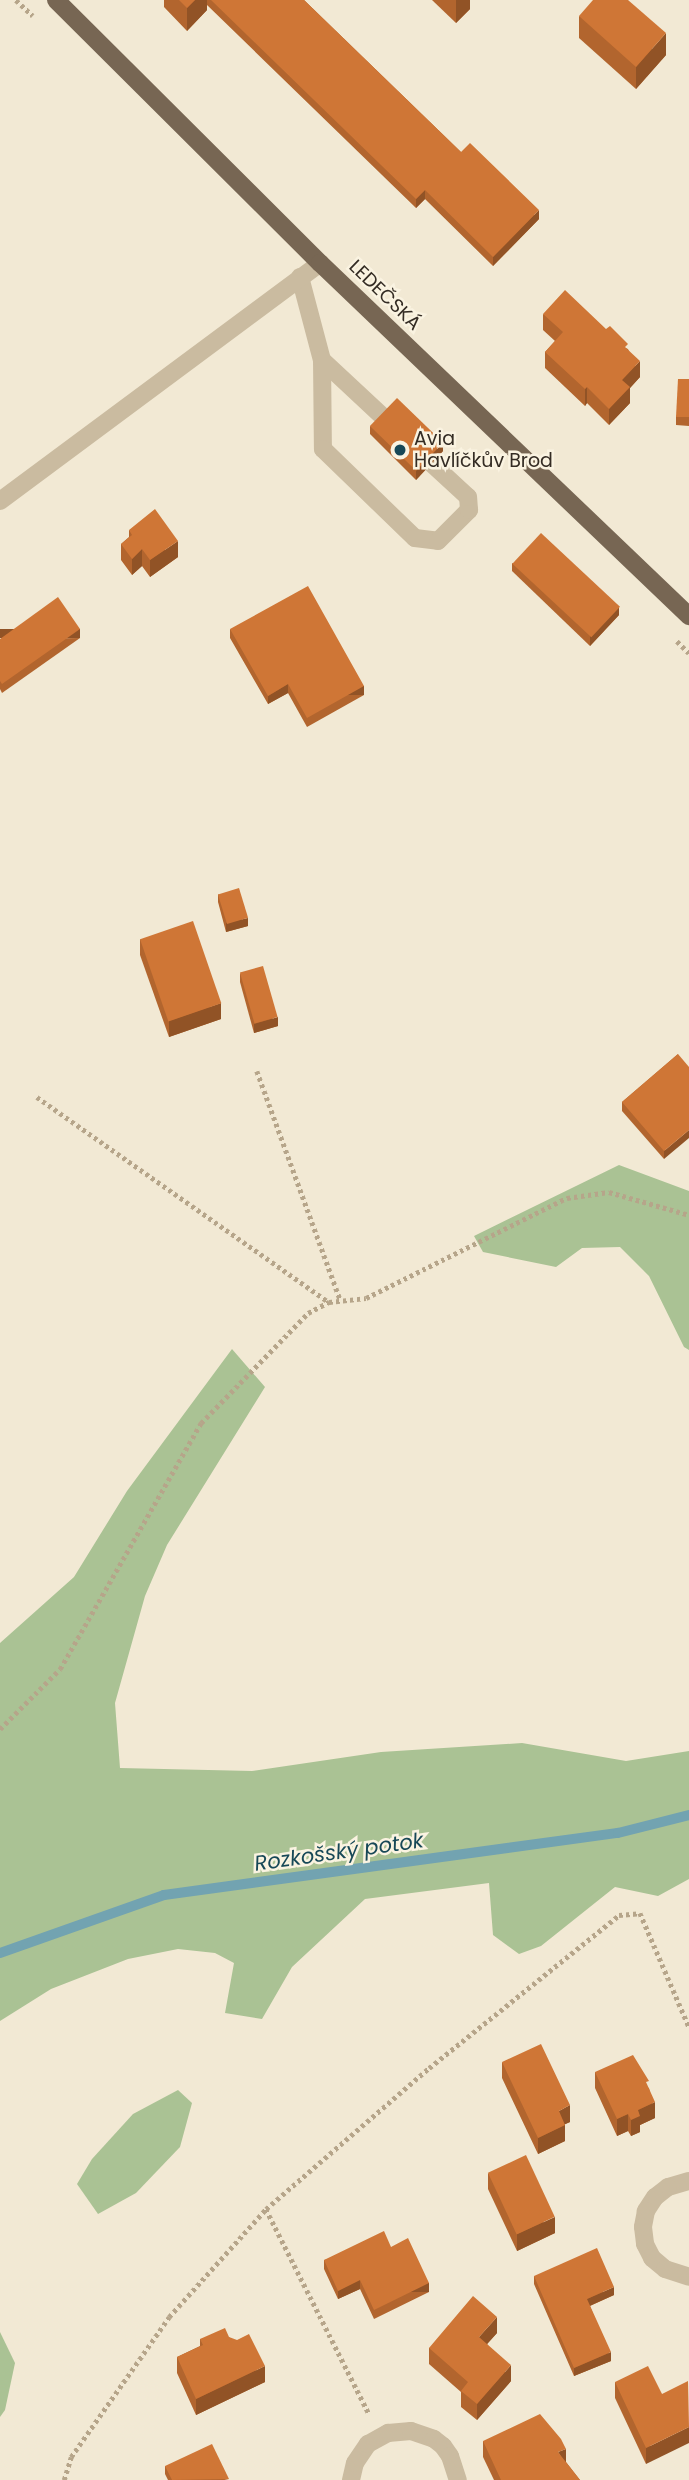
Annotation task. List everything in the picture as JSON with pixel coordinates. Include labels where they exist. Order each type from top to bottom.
[{"type":"main road","name":"LEDEČSKÁ","points":[[55,0],[320,263],[689,616]]},
{"type":"street","points":[[0,500],[320,263]]},
{"type":"street","points":[[300,277],[322,360],[323,449],[415,538],[438,541],[469,510],[468,497],[322,360]]},
{"type":"street","points":[[689,2181],[668,2187],[655,2197],[646,2211],[643,2227],[645,2244],[652,2258],[665,2269],[689,2277]]},
{"type":"street","points":[[351,2480],[360,2453],[380,2436],[411,2431],[434,2439],[450,2456],[458,2480]]},
{"type":"path","points":[[257,1071],[340,1299]]},
{"type":"path","points":[[37,1097],[329,1302]]},
{"type":"path","points":[[0,1729],[60,1669],[201,1423],[308,1313],[340,1299],[366,1298],[567,1198],[609,1192],[689,1215]]},
{"type":"path","points":[[64,2480],[71,2457],[169,2317],[266,2209],[429,2068],[619,1915],[640,1913],[689,2027]]},
{"type":"path","points":[[266,2209],[380,2436]]},
{"type":"green space","points":[[619,1165],[689,1191],[689,1350],[684,1347],[649,1276],[620,1247],[582,1248],[556,1267],[483,1252],[474,1236]]},
{"type":"green space","points":[[232,1349],[265,1387],[167,1545],[145,1596],[115,1703],[120,1768],[252,1771],[381,1752],[522,1743],[626,1761],[689,1751],[689,1879],[658,1896],[615,1887],[541,1946],[519,1954],[493,1935],[489,1883],[365,1899],[292,1967],[262,2019],[225,2013],[234,1963],[215,1953],[178,1949],[128,1959],[51,1989],[0,2021],[0,1643],[74,1577],[127,1491]]},
{"type":"green space","points":[[178,2090],[192,2103],[180,2147],[136,2193],[98,2214],[77,2184],[92,2159],[133,2114]]},
{"type":"green space","points":[[0,2332],[15,2363],[5,2410],[0,2417]]},
{"type":"building","points":[[179,0],[195,0],[187,8]]},
{"type":"building","points":[[211,0],[304,0],[461,152],[470,143],[539,210],[493,257],[425,190],[416,199]]},
{"type":"building","points":[[593,0],[628,0],[666,33],[636,67],[579,16]]},
{"type":"building","points":[[565,290],[606,329],[610,326],[628,344],[625,347],[640,361],[622,380],[630,387],[609,409],[545,352],[563,332],[543,314]]},
{"type":"building","points":[[678,379],[689,379],[689,417],[676,417]]},
{"type":"building","points":[[397,398],[443,442],[416,471],[370,426]]},
{"type":"building","points":[[155,509],[178,541],[150,560],[142,549],[132,559],[121,544],[132,535],[129,530]]},
{"type":"building","points":[[541,533],[620,607],[591,637],[512,564]]},
{"type":"building","points":[[308,586],[364,686],[307,718],[288,684],[268,696],[230,629]]},
{"type":"building","points":[[58,597],[80,629],[2,684],[0,639]]},
{"type":"building","points":[[239,888],[248,918],[227,924],[218,894]]},
{"type":"building","points":[[193,921],[221,1003],[168,1021],[140,939]]},
{"type":"building","points":[[263,966],[278,1017],[255,1024],[240,973]]},
{"type":"building","points":[[678,1054],[689,1067],[689,1130],[664,1151],[622,1102]]},
{"type":"building","points":[[541,2044],[570,2105],[559,2111],[565,2125],[538,2138],[502,2062]]},
{"type":"building","points":[[633,2055],[649,2081],[646,2082],[655,2102],[638,2110],[640,2116],[631,2120],[628,2114],[617,2119],[595,2072]]},
{"type":"building","points":[[526,2155],[555,2217],[517,2234],[488,2173]]},
{"type":"building","points":[[384,2231],[391,2247],[408,2238],[429,2283],[374,2310],[360,2280],[338,2291],[324,2260]]},
{"type":"building","points":[[597,2248],[614,2287],[587,2299],[611,2352],[574,2368],[534,2276]]},
{"type":"building","points":[[473,2296],[497,2317],[479,2337],[511,2365],[477,2404],[461,2391],[468,2382],[429,2348]]},
{"type":"building","points":[[225,2328],[229,2337],[237,2340],[249,2334],[265,2366],[196,2399],[177,2357],[203,2345],[200,2339]]},
{"type":"building","points":[[648,2366],[662,2394],[688,2381],[689,2427],[646,2448],[615,2382]]},
{"type":"building","points":[[540,2414],[561,2439],[566,2449],[558,2452],[580,2480],[501,2480],[483,2441]]},
{"type":"building","points":[[212,2444],[229,2479],[172,2480],[165,2466]]},
{"type":"waterway","name":"Rozkošský potok","points":[[0,1953],[164,1895],[618,1833],[689,1815]]},
{"type":"place","name":"Avia Havlíčkův Brod","points":[[400,450]]}]
